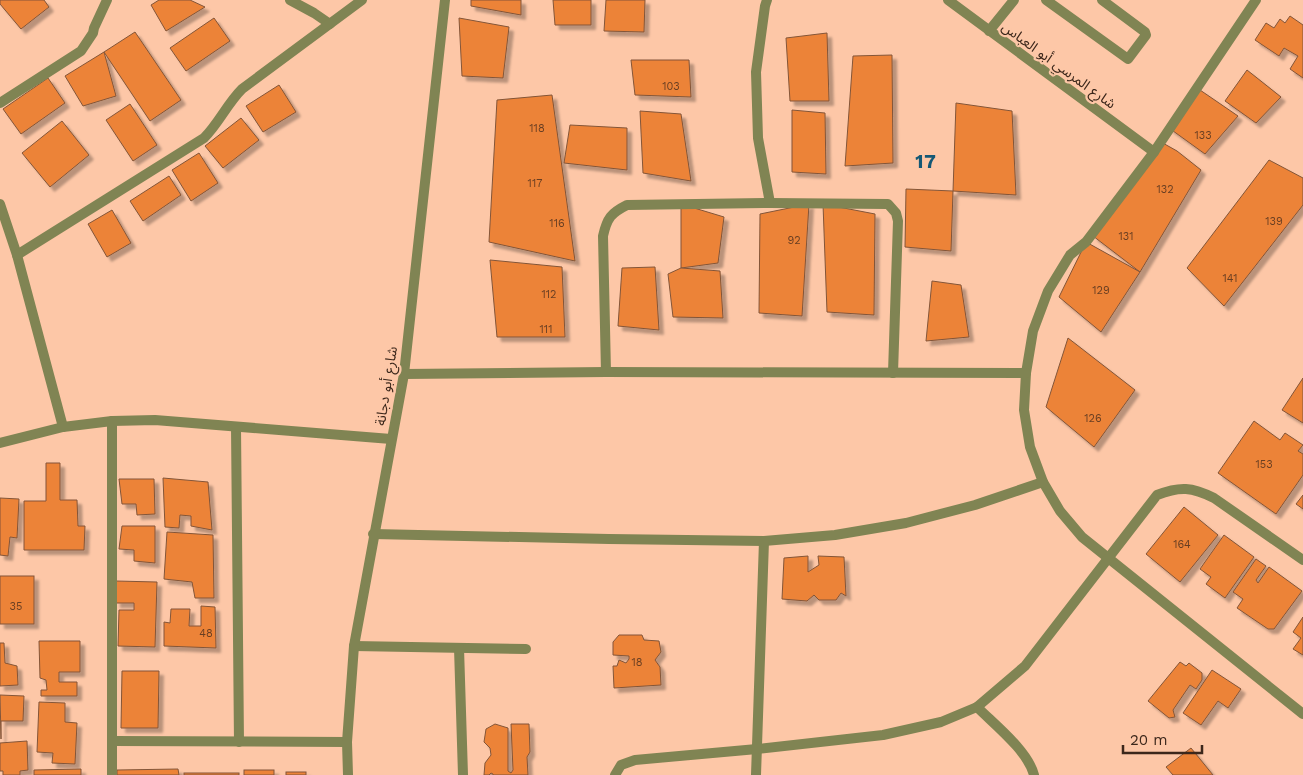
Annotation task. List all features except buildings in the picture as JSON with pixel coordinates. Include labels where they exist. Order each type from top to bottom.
[{"type":"street","points":[[0,103],[81,51],[93,33],[107,0]]},
{"type":"street","points":[[290,0],[330,24]]},
{"type":"street","points":[[17,255],[204,138],[220,120],[232,98],[242,89],[362,0]]},
{"type":"street","name":"شارع أبو دجانة","points":[[348,775],[347,742],[354,646],[373,534],[404,374],[445,0]]},
{"type":"street","points":[[767,0],[756,72],[758,138],[770,203]]},
{"type":"street","name":"شارع المرسي أبو العباس","points":[[948,0],[1154,152]]},
{"type":"street","points":[[989,30],[1014,0]]},
{"type":"street","points":[[1046,0],[1128,59],[1146,34],[1102,0]]},
{"type":"street","points":[[1256,0],[1154,152],[1086,242],[1070,255],[1048,292],[1033,331],[1026,373],[1024,410],[1030,447],[1043,482],[1060,511],[1082,537],[1303,714]]},
{"type":"street","points":[[606,372],[603,236],[606,222],[615,211],[627,205],[770,203],[888,204],[896,213],[898,220],[893,373]]},
{"type":"street","points":[[0,204],[17,255],[63,427]]},
{"type":"street","points":[[404,374],[606,372],[1026,373]]},
{"type":"street","points":[[0,443],[63,427],[112,421],[154,420],[391,439]]},
{"type":"street","points":[[112,421],[112,775]]},
{"type":"street","points":[[236,427],[239,742]]},
{"type":"street","points":[[373,534],[764,541],[835,535],[906,523],[975,505],[1043,482]]},
{"type":"street","points":[[615,775],[622,766],[635,760],[883,735],[941,722],[977,707],[1025,666],[1158,495],[1171,490],[1186,488],[1201,491],[1303,560]]},
{"type":"street","points":[[756,775],[764,541]]},
{"type":"street","points":[[354,646],[526,650]]},
{"type":"street","points":[[459,648],[463,775]]},
{"type":"street","points":[[977,707],[1026,757],[1034,775]]},
{"type":"street","points":[[113,741],[347,742]]},
{"type":"district","name":"17","points":[[926,161]]}]
